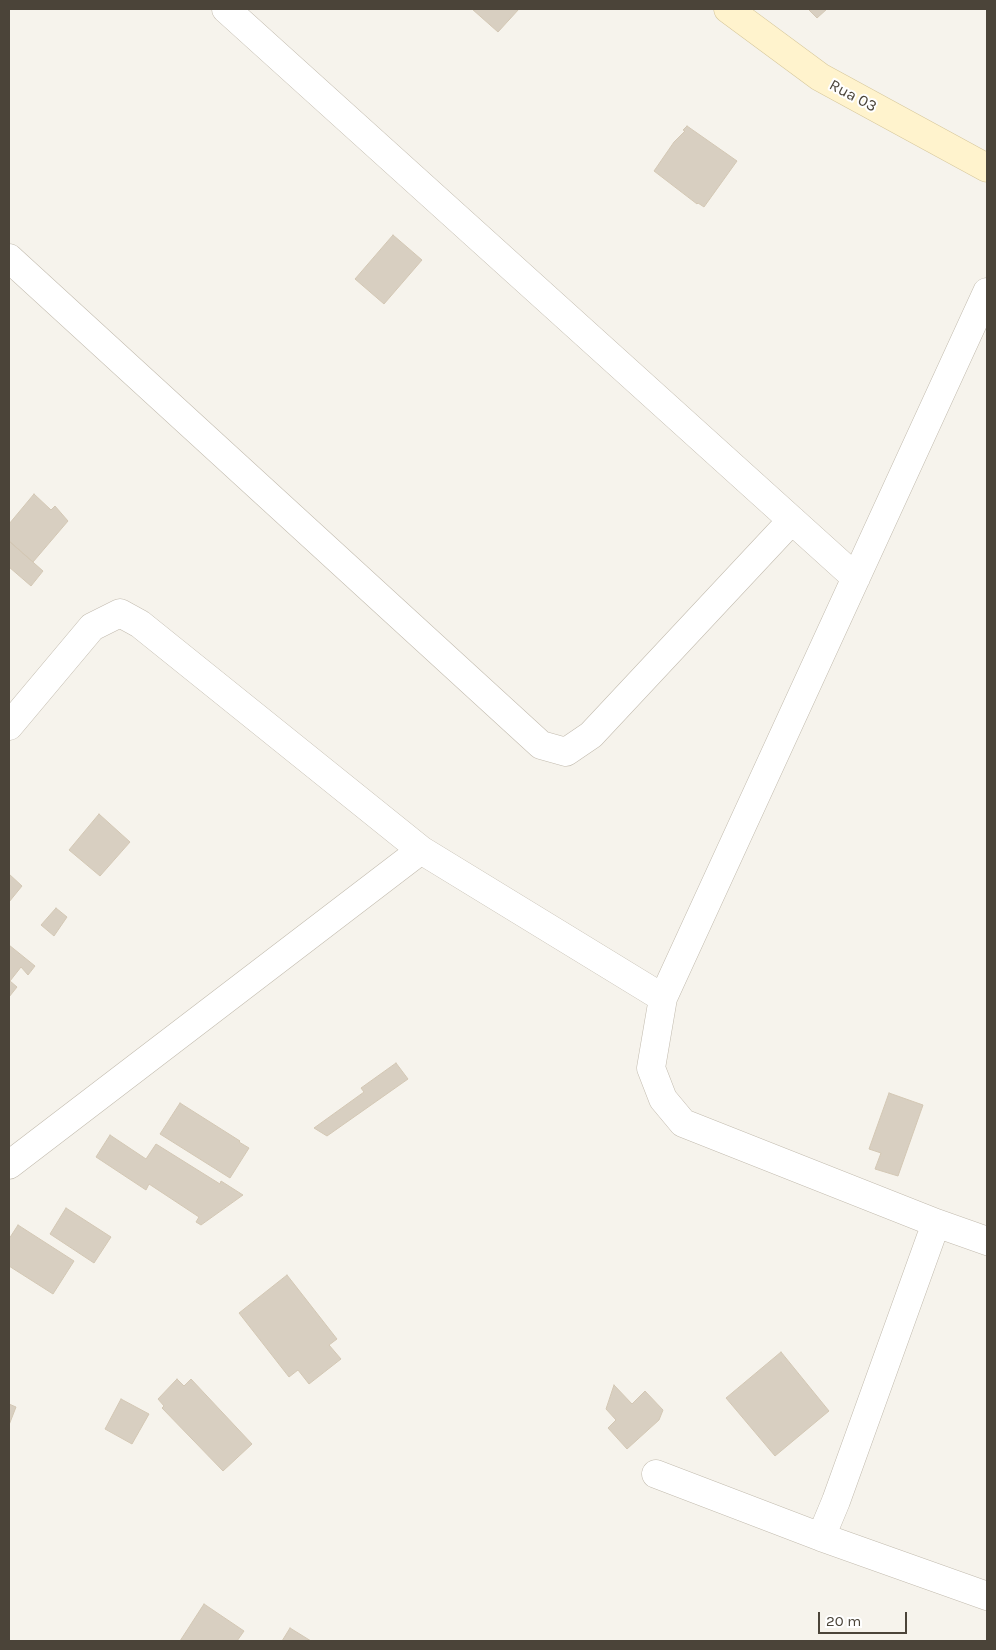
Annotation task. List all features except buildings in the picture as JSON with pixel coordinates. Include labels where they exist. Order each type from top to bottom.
[{"type":"street","points":[[226,9],[856,578]]},
{"type":"street","name":"Rua 03","points":[[728,9],[820,77],[987,168]]},
{"type":"street","points":[[9,258],[541,745],[566,752],[591,735],[792,520]]},
{"type":"street","points":[[987,292],[663,998],[651,1068],[664,1099],[683,1123],[936,1223],[987,1241]]},
{"type":"street","points":[[9,726],[92,627],[120,613],[140,624],[420,850],[663,998]]},
{"type":"street","points":[[9,1165],[420,850]]},
{"type":"street","points":[[821,1537],[836,1501],[936,1223]]},
{"type":"street","points":[[656,1474],[821,1537],[987,1596]]}]
